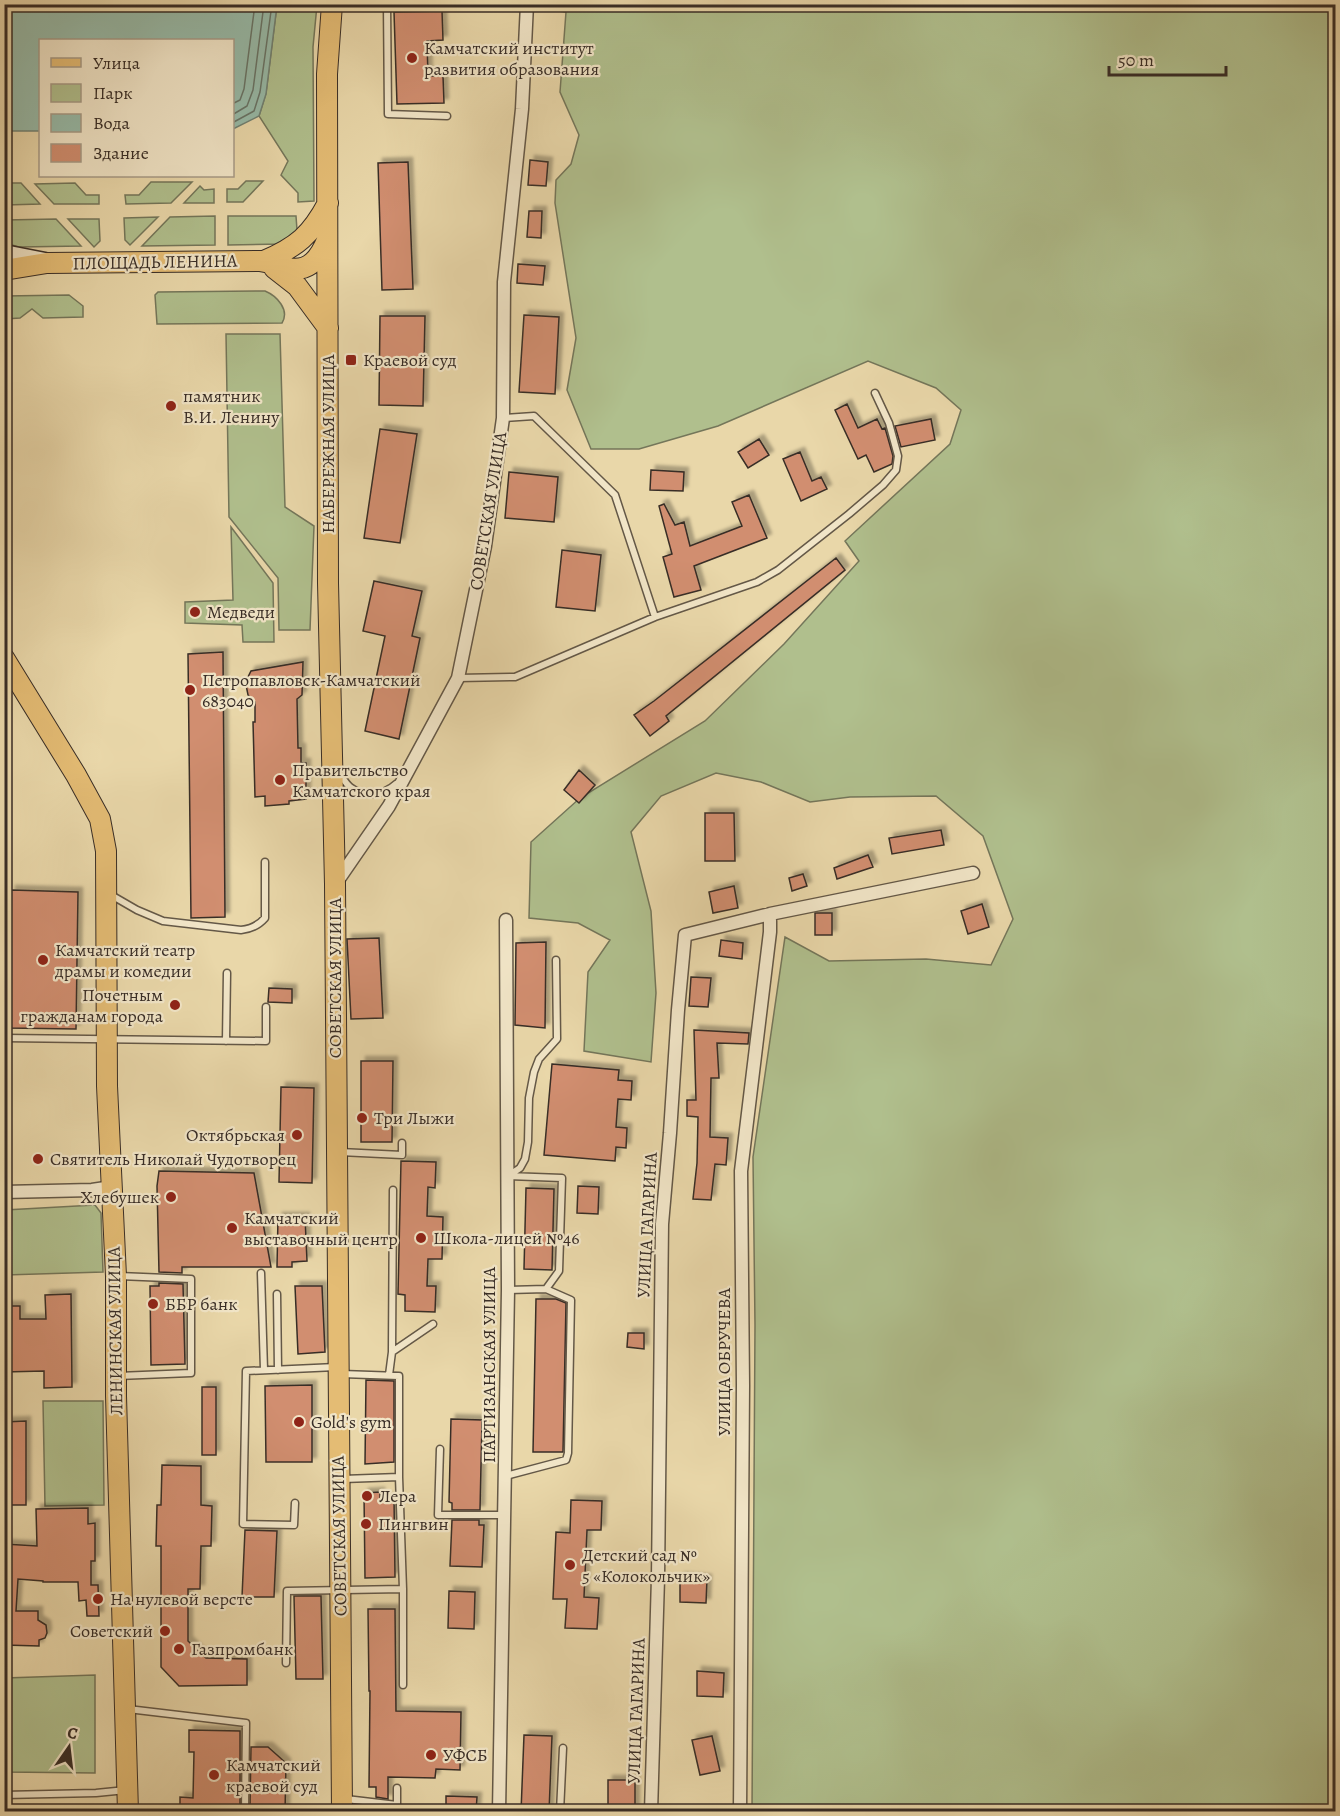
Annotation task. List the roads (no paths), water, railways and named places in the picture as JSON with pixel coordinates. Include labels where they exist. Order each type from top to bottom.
[{"type":"main road","name":"НАБЕРЕЖНАЯ УЛИЦА","points":[[332,4],[327,74],[328,583],[335,884]]},
{"type":"main road","points":[[264,261],[287,252],[301,240],[328,203]]},
{"type":"main road","points":[[264,261],[291,269],[306,267],[315,262],[328,236]]},
{"type":"main road","name":"ПЛОЩАДЬ ЛЕНИНА","points":[[4,254],[46,263]]},
{"type":"main road","points":[[264,261],[297,286],[328,328]]},
{"type":"main road","name":"ПЛОЩАДЬ ЛЕНИНА","points":[[4,270],[46,263],[264,261]]},
{"type":"main road","name":"ЛЕНИНСКАЯ УЛИЦА","points":[[4,658],[76,775],[100,819],[106,851],[107,1039],[116,1276],[116,1376],[128,1812]]},
{"type":"main road","name":"СОВЕТСКАЯ УЛИЦА","points":[[335,884],[342,1805]]},
{"type":"street","name":"СОВЕТСКАЯ УЛИЦА","points":[[335,884],[389,806],[458,678],[485,546],[503,418],[504,282],[522,109],[527,4]]},
{"type":"street","name":"УЛИЦА ГАГАРИНА","points":[[651,1812],[658,1578],[662,1224],[685,935],[770,914],[973,873]]},
{"type":"street","name":"УЛИЦА ОБРУЧЕВА","points":[[740,1812],[743,1385],[741,1171],[770,932],[770,914]]},
{"type":"street","name":"ПАРТИЗАНСКАЯ УЛИЦА","points":[[499,1812],[506,1476],[506,920]]},
{"type":"street","points":[[4,1192],[86,1190],[112,1186]]},
{"type":"lane","points":[[387,4],[388,114],[447,116]]},
{"type":"lane","points":[[458,678],[515,677],[655,617],[757,582],[778,570],[797,557],[883,485],[896,470],[898,456],[889,423],[875,393]]},
{"type":"lane","points":[[503,418],[534,416],[615,495],[655,617]]},
{"type":"lane","points":[[332,764],[350,787],[374,795],[388,791],[404,778]]},
{"type":"lane","points":[[106,892],[137,910],[163,921],[249,930],[265,918],[265,862]]},
{"type":"lane","points":[[507,1176],[520,1168],[525,1159],[528,1142],[529,1098],[534,1072],[539,1059],[557,1039],[556,960]]},
{"type":"lane","points":[[225,1041],[227,973]]},
{"type":"lane","points":[[4,1038],[266,1041],[266,1007]]},
{"type":"lane","points":[[337,1152],[402,1155],[402,1143]]},
{"type":"lane","points":[[507,1176],[562,1178],[559,1271],[557,1277],[546,1289]]},
{"type":"lane","points":[[389,1375],[392,1353],[393,1190]]},
{"type":"lane","points":[[261,1273],[264,1370]]},
{"type":"lane","points":[[116,1276],[191,1279],[191,1373],[116,1376]]},
{"type":"lane","points":[[506,1476],[566,1460],[571,1300],[546,1289],[507,1290]]},
{"type":"lane","points":[[277,1294],[278,1370]]},
{"type":"lane","points":[[392,1353],[433,1324]]},
{"type":"lane","points":[[295,1503],[294,1524],[243,1524],[246,1371],[338,1370],[399,1376],[404,1685]]},
{"type":"lane","points":[[440,1449],[438,1515],[505,1515]]},
{"type":"lane","points":[[339,1479],[399,1477]]},
{"type":"lane","points":[[286,1663],[287,1591],[403,1589]]},
{"type":"lane","points":[[124,1709],[246,1723],[245,1812]]},
{"type":"lane","points":[[560,1812],[563,1748]]},
{"type":"lane","points":[[342,1805],[397,1805],[398,1788]]},
{"type":"lane","points":[[4,1795],[126,1790]]},
{"type":"water","points":[[4,5],[277,5],[266,94],[259,116],[234,128],[234,39],[39,39],[39,131],[5,131]]},
{"type":"place","name":"Камчатский институт развития образования","points":[[412,58]]},
{"type":"place","name":"Краевой суд","points":[[351,360]]},
{"type":"place","name":"памятник В.И. Ленину","points":[[171,406]]},
{"type":"place","name":"Медведи","points":[[195,612]]},
{"type":"place","name":"Петропавловск-Камчатский 683040","points":[[190,690]]},
{"type":"place","name":"Правительство Камчатского края","points":[[280,780]]},
{"type":"place","name":"Камчатский театр драмы и комедии","points":[[43,960]]},
{"type":"place","name":"Почетным гражданам города","points":[[175,1005]]},
{"type":"place","name":"Три Лыжи","points":[[362,1118]]},
{"type":"place","name":"Октябрьская","points":[[297,1135]]},
{"type":"place","name":"Святитель Николай Чудотворец","points":[[38,1159]]},
{"type":"place","name":"Хлебушек","points":[[171,1197]]},
{"type":"place","name":"Камчатский выставочный центр","points":[[232,1228]]},
{"type":"place","name":"Школа-лицей №46","points":[[421,1238]]},
{"type":"place","name":"ББР банк","points":[[153,1304]]},
{"type":"place","name":"Gold's gym","points":[[299,1422]]},
{"type":"place","name":"Лера","points":[[367,1496]]},
{"type":"place","name":"Пингвин","points":[[366,1524]]},
{"type":"place","name":"Детский сад № 5 «Колокольчик»","points":[[570,1565]]},
{"type":"place","name":"На нулевой версте","points":[[98,1599]]},
{"type":"place","name":"Советский","points":[[165,1631]]},
{"type":"place","name":"Газпромбанк","points":[[179,1649]]},
{"type":"place","name":"УФСБ","points":[[431,1755]]},
{"type":"place","name":"Камчатский краевой суд","points":[[214,1775]]}]
